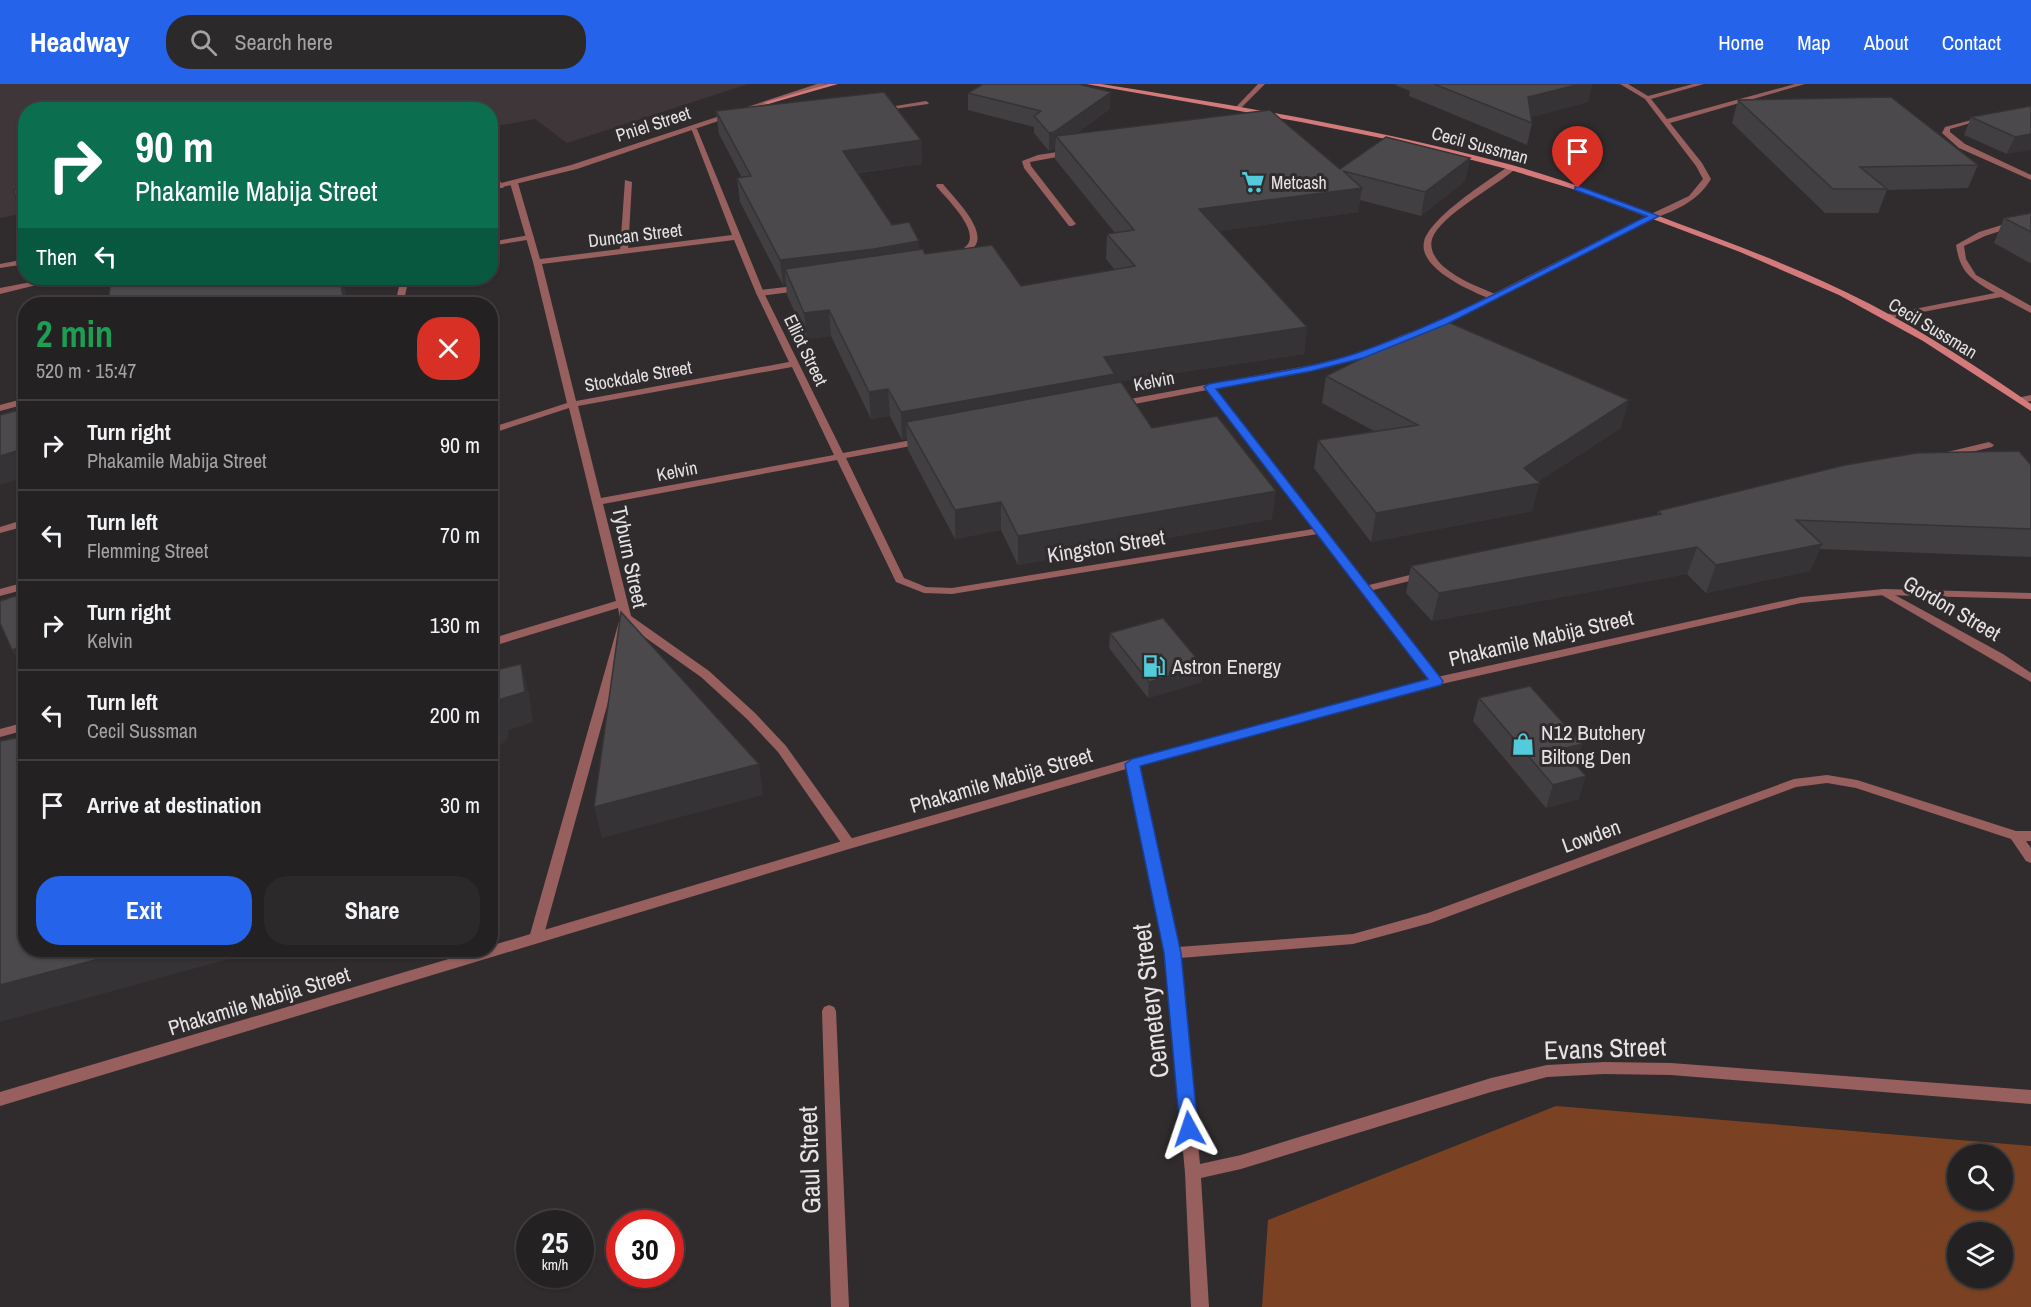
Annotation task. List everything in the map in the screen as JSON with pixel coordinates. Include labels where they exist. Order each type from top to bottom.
[{"type":"main road","points":[[766,103],[835,84]]},
{"type":"main road","name":"Cecil Sussman","points":[[1089,84],[1239,108],[1419,144],[1512,168],[1654,216],[1819,282],[1889,317],[1966,364],[2031,408]]},
{"type":"street","name":"Pniel Street","points":[[500,186],[546,176],[824,84]]},
{"type":"street","points":[[1239,108],[1262,84]]},
{"type":"street","points":[[1623,84],[1647,98],[1666,122],[1802,84]]},
{"type":"street","points":[[1647,98],[1701,84]]},
{"type":"street","points":[[874,110],[926,104]]},
{"type":"street","points":[[1989,117],[1954,125],[1947,129],[1947,133],[1962,146],[2031,178]]},
{"type":"street","points":[[724,118],[736,121]]},
{"type":"street","points":[[1283,127],[1287,118]]},
{"type":"street","name":"Kelvin","points":[[1104,407],[1312,368],[1359,356],[1444,322],[1654,216],[1693,196],[1703,188],[1707,179],[1666,122]]},
{"type":"street","name":"Elliot Street","points":[[693,129],[760,293],[842,456],[900,580]]},
{"type":"street","points":[[1072,224],[1027,166],[1026,161],[1085,150]]},
{"type":"street","points":[[1494,297],[1445,272],[1432,260],[1427,249],[1428,237],[1440,221],[1512,168]]},
{"type":"street","points":[[624,251],[628,182]]},
{"type":"street","name":"Tyburn Street","points":[[514,183],[537,262],[626,618],[536,938]]},
{"type":"street","points":[[940,186],[965,216],[974,232],[972,244],[949,262]]},
{"type":"street","points":[[2031,218],[1982,234],[1960,245],[1962,259],[1973,277],[2031,310]]},
{"type":"street","points":[[498,243],[530,237]]},
{"type":"street","name":"Duncan Street","points":[[537,262],[736,237]]},
{"type":"street","points":[[0,266],[18,263]]},
{"type":"street","points":[[0,291],[28,285]]},
{"type":"street","points":[[760,293],[818,286]]},
{"type":"street","points":[[1889,317],[2001,294]]},
{"type":"street","name":"Stockdale Street","points":[[498,428],[573,404],[794,364]]},
{"type":"street","points":[[1209,387],[1318,531],[1437,681]]},
{"type":"street","points":[[2020,400],[2031,398]]},
{"type":"street","points":[[0,408],[18,403]]},
{"type":"street","name":"Kelvin","points":[[598,502],[930,440]]},
{"type":"street","points":[[1932,459],[1989,446]]},
{"type":"street","points":[[0,530],[18,524]]},
{"type":"street","name":"Kingston Street","points":[[900,580],[924,590],[952,591],[1318,531]]},
{"type":"street","points":[[1365,589],[1434,573]]},
{"type":"street","points":[[0,593],[18,587]]},
{"type":"street","name":"Phakamile Mabija Street","points":[[498,949],[849,844],[1437,681],[1801,600],[1884,592],[2031,596]]},
{"type":"street","name":"Gordon Street","points":[[1884,592],[1999,657],[2031,678]]},
{"type":"street","points":[[498,641],[623,603]]},
{"type":"street","points":[[626,618],[705,674],[751,716],[782,749],[849,844]]},
{"type":"street","points":[[0,733],[18,728]]},
{"type":"street","name":"Cemetery Street","points":[[1132,764],[1172,953],[1193,1173],[1200,1307]]},
{"type":"street","name":"Lowden","points":[[1172,953],[1353,939],[1431,918],[1794,783],[1827,779],[1857,784],[2016,836],[2031,836]]},
{"type":"street","points":[[2016,836],[2031,858]]},
{"type":"street","name":"Phakamile Mabija Street","points":[[0,1099],[473,957]]},
{"type":"street","name":"Gaul Street","points":[[829,1011],[840,1307]]},
{"type":"street","name":"Evans Street","points":[[1193,1173],[1241,1162],[1491,1085],[1547,1071],[1604,1068],[1671,1069],[2031,1097]]},
{"type":"shaded area","points":[[0,84],[748,84],[567,143],[535,119],[498,126],[498,102],[18,102],[18,214],[0,218]]},
{"type":"shaded area","points":[[1556,1106],[2007,1144],[1947,1144],[1947,1210],[2013,1210],[2013,1144],[2031,1146],[2031,1307],[1262,1307],[1268,1220]]},
{"type":"building","points":[[983,84],[1078,84],[1111,92],[1054,132],[1049,133],[1034,116],[1041,111],[968,93]]},
{"type":"building","points":[[1434,84],[1580,84],[1528,97],[1532,123]]},
{"type":"building","points":[[884,92],[921,140],[843,151],[892,225],[909,222],[919,241],[874,249],[780,260],[737,178],[751,176],[716,111]]},
{"type":"building","points":[[1891,97],[1978,165],[1860,167],[1887,189],[1833,189],[1738,100]]},
{"type":"building","points":[[2031,106],[2031,134],[2015,137],[1971,117]]},
{"type":"building","points":[[1270,110],[1340,169],[1386,137],[1470,158],[1425,192],[1343,171],[1362,188],[1199,209],[1307,327],[1104,357],[1115,374],[901,412],[888,389],[869,392],[829,310],[804,313],[785,269],[923,249],[925,254],[992,245],[1021,286],[1135,266],[1107,234],[1134,230],[1056,136]]},
{"type":"building","points":[[18,189],[18,210],[14,190]]},
{"type":"building","points":[[2031,213],[2031,232],[2004,218]]},
{"type":"building","points":[[110,285],[341,285],[343,297],[109,297]]},
{"type":"building","points":[[1441,319],[1629,400],[1524,468],[1540,483],[1376,513],[1318,440],[1418,425],[1326,376]]},
{"type":"building","points":[[1121,382],[1152,428],[1217,416],[1276,491],[1018,536],[1001,502],[955,510],[906,422]]},
{"type":"building","points":[[18,410],[18,450],[0,456],[0,415]]},
{"type":"building","points":[[2019,451],[2031,465],[2031,529],[1796,520],[1822,544],[1716,565],[1697,547],[1439,593],[1411,566],[1661,514],[1658,511],[1845,465],[1917,453]]},
{"type":"building","points":[[18,596],[18,648],[12,650],[0,623],[0,601]]},
{"type":"building","points":[[621,612],[759,764],[594,807]]},
{"type":"building","points":[[1163,618],[1203,666],[1149,682],[1110,633]]},
{"type":"building","points":[[521,664],[525,692],[501,699],[498,708],[498,670]]},
{"type":"building","points":[[1530,686],[1582,744],[1562,749],[1586,776],[1553,785],[1479,698]]},
{"type":"building","points":[[18,738],[18,957],[106,957],[0,985],[0,741]]},
{"type":"place","name":"Metcash","points":[[1253,182]]},
{"type":"place","name":"Astron Energy","points":[[1154,666]]},
{"type":"place","name":"N12 Butchery Biltong Den","points":[[1523,744]]},
{"type":"route","points":[[1189,1129],[1172,953],[1132,764],[1437,681],[1318,531],[1209,387],[1312,368],[1359,356],[1444,322],[1654,216],[1578,188]]}]
